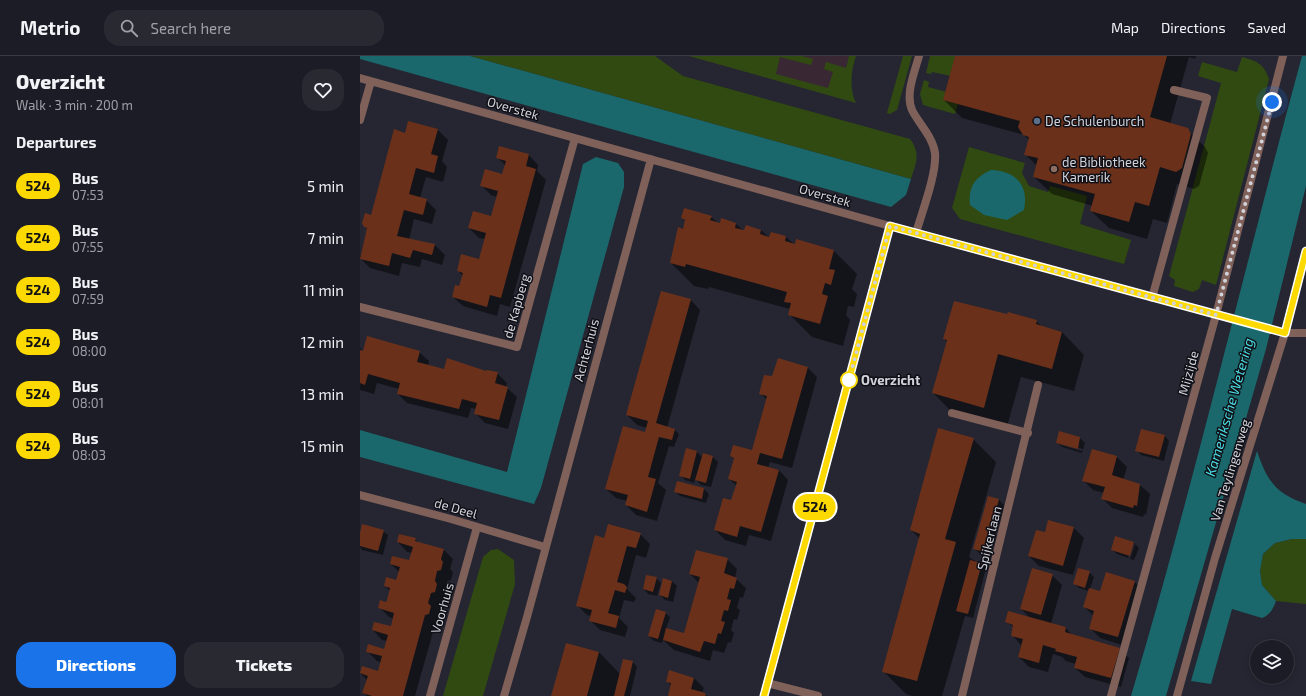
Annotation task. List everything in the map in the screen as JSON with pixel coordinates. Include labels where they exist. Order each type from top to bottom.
[{"type":"street","points":[[916,233],[934,167],[935,152],[927,133],[911,108],[910,89],[919,56]]},
{"type":"street","name":"Mijzijde","points":[[1111,696],[1220,316],[1283,56]]},
{"type":"street","name":"Overstek","points":[[360,78],[1152,298],[1285,333],[1306,333]]},
{"type":"street","points":[[360,120],[371,81]]},
{"type":"street","points":[[1152,298],[1207,98],[1174,90]]},
{"type":"street","name":"de Kapberg","points":[[360,307],[517,347],[575,138]]},
{"type":"street","name":"Achterhuis","points":[[545,547],[651,159]]},
{"type":"street","points":[[764,696],[890,226]]},
{"type":"street","name":"Van Teylingenweg","points":[[1177,696],[1215,558],[1285,333],[1306,251]]},
{"type":"street","name":"Spijkerlaan","points":[[962,696],[1028,432],[1038,385]]},
{"type":"street","points":[[952,413],[1028,432]]},
{"type":"street","name":"de Deel","points":[[360,495],[545,547]]},
{"type":"street","name":"Voorhuis","points":[[430,696],[477,527]]},
{"type":"street","points":[[504,696],[527,617],[545,547]]},
{"type":"street","points":[[767,683],[818,696]]},
{"type":"shaded area","points":[[470,56],[655,56],[683,76],[910,139],[916,149],[916,163],[911,179]]},
{"type":"shaded area","points":[[689,56],[849,56],[838,97]]},
{"type":"shaded area","points":[[689,56],[802,56],[813,59],[811,65],[780,57],[776,74],[828,88],[833,72],[824,69],[826,62],[846,68],[849,56],[856,56],[853,67],[852,92],[856,103]]},
{"type":"shaded area","points":[[903,56],[912,56],[897,110],[890,114],[887,113]]},
{"type":"shaded area","points":[[930,56],[956,56],[951,76],[932,72],[931,74],[926,73]]},
{"type":"shaded area","points":[[1242,57],[1259,64],[1265,70],[1269,79],[1216,285],[1202,280],[1199,289],[1193,292],[1174,286],[1175,280],[1169,276],[1221,83],[1198,76],[1202,62],[1237,72]]},
{"type":"shaded area","points":[[924,80],[929,82],[928,87],[947,92],[945,100],[958,104],[955,114],[923,105],[920,94]]},
{"type":"shaded area","points":[[969,147],[1025,163],[1022,173],[1029,186],[1048,192],[1050,186],[1087,196],[1080,224],[1131,240],[1124,264],[960,219],[952,208]]},
{"type":"shaded area","points":[[1292,539],[1306,539],[1306,604],[1276,601],[1262,585],[1260,571],[1263,554],[1275,543]]},
{"type":"shaded area","points":[[498,549],[514,560],[515,584],[483,696],[443,696],[483,557],[491,550]]},
{"type":"water","points":[[360,56],[470,56],[911,179],[906,195],[891,207],[360,59]]},
{"type":"water","name":"Kameriksche Wetering","points":[[1302,56],[1306,56],[1306,186],[1266,349],[1166,696],[1131,696],[1176,537]]},
{"type":"water","points":[[596,157],[618,163],[624,172],[624,187],[541,488],[534,504],[360,457],[360,430],[507,472],[583,164]]},
{"type":"water","points":[[991,170],[1007,173],[1014,177],[1019,181],[1024,193],[1024,210],[1007,220],[984,215],[970,205],[970,193],[974,183],[977,179]]},
{"type":"water","points":[[1257,451],[1265,471],[1274,485],[1287,496],[1306,504],[1306,539],[1292,539],[1275,543],[1263,554],[1260,571],[1262,585],[1276,601],[1272,609],[1262,618],[1232,609],[1211,684],[1191,681]]},
{"type":"building","points":[[955,56],[1167,56],[1150,117],[1188,128],[1191,134],[1182,168],[1176,172],[1160,167],[1149,206],[1135,202],[1129,222],[1090,211],[1095,194],[1033,177],[1038,158],[1024,155],[1029,137],[1023,135],[1018,127],[1020,121],[943,100]]},
{"type":"building","points":[[408,121],[438,129],[431,154],[438,156],[434,173],[416,168],[409,194],[427,199],[423,215],[404,210],[397,236],[435,244],[432,255],[413,250],[410,258],[392,253],[389,266],[360,259],[367,228],[364,227],[362,223],[365,213],[371,215],[394,129],[405,133]]},
{"type":"building","points":[[499,146],[529,154],[526,166],[536,169],[501,298],[490,295],[487,307],[452,297],[455,285],[459,286],[463,273],[457,271],[461,254],[479,259],[486,233],[468,228],[473,211],[491,216],[498,191],[480,186],[485,169],[502,174],[506,161],[496,158]]},
{"type":"building","points":[[684,208],[712,216],[710,220],[720,223],[721,218],[736,223],[735,228],[744,230],[746,225],[761,230],[760,234],[769,237],[771,232],[786,236],[785,241],[795,244],[796,239],[834,250],[829,269],[835,270],[831,285],[825,283],[822,294],[828,296],[820,324],[788,315],[791,303],[784,302],[787,292],[686,264],[685,267],[670,263],[678,227],[683,229],[685,220],[681,218]]},
{"type":"building","points":[[661,291],[691,299],[656,423],[675,429],[672,440],[659,437],[648,477],[656,479],[647,512],[625,505],[628,495],[605,489],[623,426],[645,432],[648,421],[626,415]]},
{"type":"building","points":[[954,301],[1007,314],[1008,312],[1037,320],[1036,324],[1062,332],[1052,369],[998,354],[984,408],[932,393],[947,340],[943,339]]},
{"type":"building","points":[[367,336],[420,351],[417,362],[444,369],[447,358],[486,371],[498,372],[495,383],[508,387],[499,420],[474,414],[477,403],[462,399],[459,409],[397,394],[400,383],[368,374],[365,385],[360,383],[360,350],[363,351]]},
{"type":"building","points":[[778,358],[808,367],[782,459],[760,453],[757,464],[779,470],[761,532],[740,526],[737,537],[714,530],[723,498],[731,500],[737,482],[728,479],[734,458],[730,456],[733,445],[752,450],[767,396],[759,394],[764,375],[772,376]]},
{"type":"building","points":[[938,428],[974,438],[945,539],[956,542],[917,681],[882,672],[920,534],[910,530]]},
{"type":"building","points":[[1141,429],[1165,435],[1159,457],[1135,451]]},
{"type":"building","points":[[1059,431],[1080,437],[1078,449],[1056,443]]},
{"type":"building","points":[[686,448],[697,451],[690,479],[679,476]]},
{"type":"building","points":[[1092,449],[1117,456],[1112,475],[1140,484],[1137,506],[1134,505],[1133,508],[1101,499],[1105,487],[1082,481]]},
{"type":"building","points":[[703,453],[713,456],[706,483],[695,480]]},
{"type":"building","points":[[677,481],[704,488],[702,499],[674,492]]},
{"type":"building","points":[[988,496],[999,499],[985,552],[973,549]]},
{"type":"building","points":[[1048,520],[1074,527],[1063,566],[1028,556],[1036,530],[1045,532]]},
{"type":"building","points":[[362,524],[384,530],[378,551],[360,546]]},
{"type":"building","points":[[608,524],[641,533],[636,548],[627,546],[617,582],[624,584],[627,587],[625,593],[615,590],[608,613],[619,616],[616,628],[589,621],[592,610],[576,606],[595,535],[604,538]]},
{"type":"building","points":[[399,534],[416,538],[415,541],[444,549],[441,559],[443,562],[441,570],[437,571],[435,581],[437,584],[435,592],[431,593],[428,603],[431,606],[429,614],[425,615],[403,696],[372,696],[362,693],[368,676],[360,673],[362,666],[378,671],[382,656],[366,652],[368,644],[384,649],[388,635],[372,630],[374,622],[391,626],[394,613],[378,608],[380,600],[386,602],[387,600],[390,588],[384,586],[386,577],[396,580],[400,567],[390,564],[392,556],[409,560],[413,547],[397,542]]},
{"type":"building","points":[[1115,536],[1134,542],[1130,556],[1111,550]]},
{"type":"building","points":[[696,550],[728,558],[724,573],[737,578],[734,589],[730,588],[727,599],[731,600],[728,611],[724,610],[721,621],[725,622],[721,634],[718,633],[715,644],[704,641],[700,652],[663,640],[666,628],[684,633],[700,577],[689,574]]},
{"type":"building","points":[[970,560],[982,563],[968,614],[956,611]]},
{"type":"building","points":[[1032,568],[1053,574],[1041,615],[1020,609]]},
{"type":"building","points":[[1078,568],[1090,571],[1085,588],[1073,584]]},
{"type":"building","points":[[1106,572],[1135,581],[1118,637],[1089,629],[1094,611],[1083,607],[1089,588],[1100,591]]},
{"type":"building","points":[[646,575],[657,577],[653,592],[643,589]]},
{"type":"building","points":[[663,578],[672,581],[668,598],[659,595]]},
{"type":"building","points":[[656,609],[666,612],[658,639],[648,636]]},
{"type":"building","points":[[1008,611],[1066,627],[1065,632],[1120,648],[1111,678],[1074,668],[1077,657],[1055,651],[1056,649],[1043,645],[1039,663],[1018,657],[1023,639],[1011,636],[1013,625],[1005,622]]},
{"type":"building","points":[[566,643],[599,652],[587,696],[551,696]]},
{"type":"building","points":[[623,659],[633,661],[630,674],[624,696],[614,696]]},
{"type":"building","points":[[669,670],[694,678],[691,689],[706,694],[705,696],[668,696],[671,683],[666,682]]},
{"type":"bus line","name":"524","points":[[764,696],[890,226],[1173,304],[1285,333],[1306,251]]},
{"type":"place","name":"De Schulenburch","points":[[1037,121]]},
{"type":"place","name":"de Bibliotheek Kamerik","points":[[1054,169]]},
{"type":"place","name":"Overzicht","points":[[849,380]]},
{"type":"route","points":[[849,380],[848,381],[890,226],[1216,315],[1272,102]]}]
